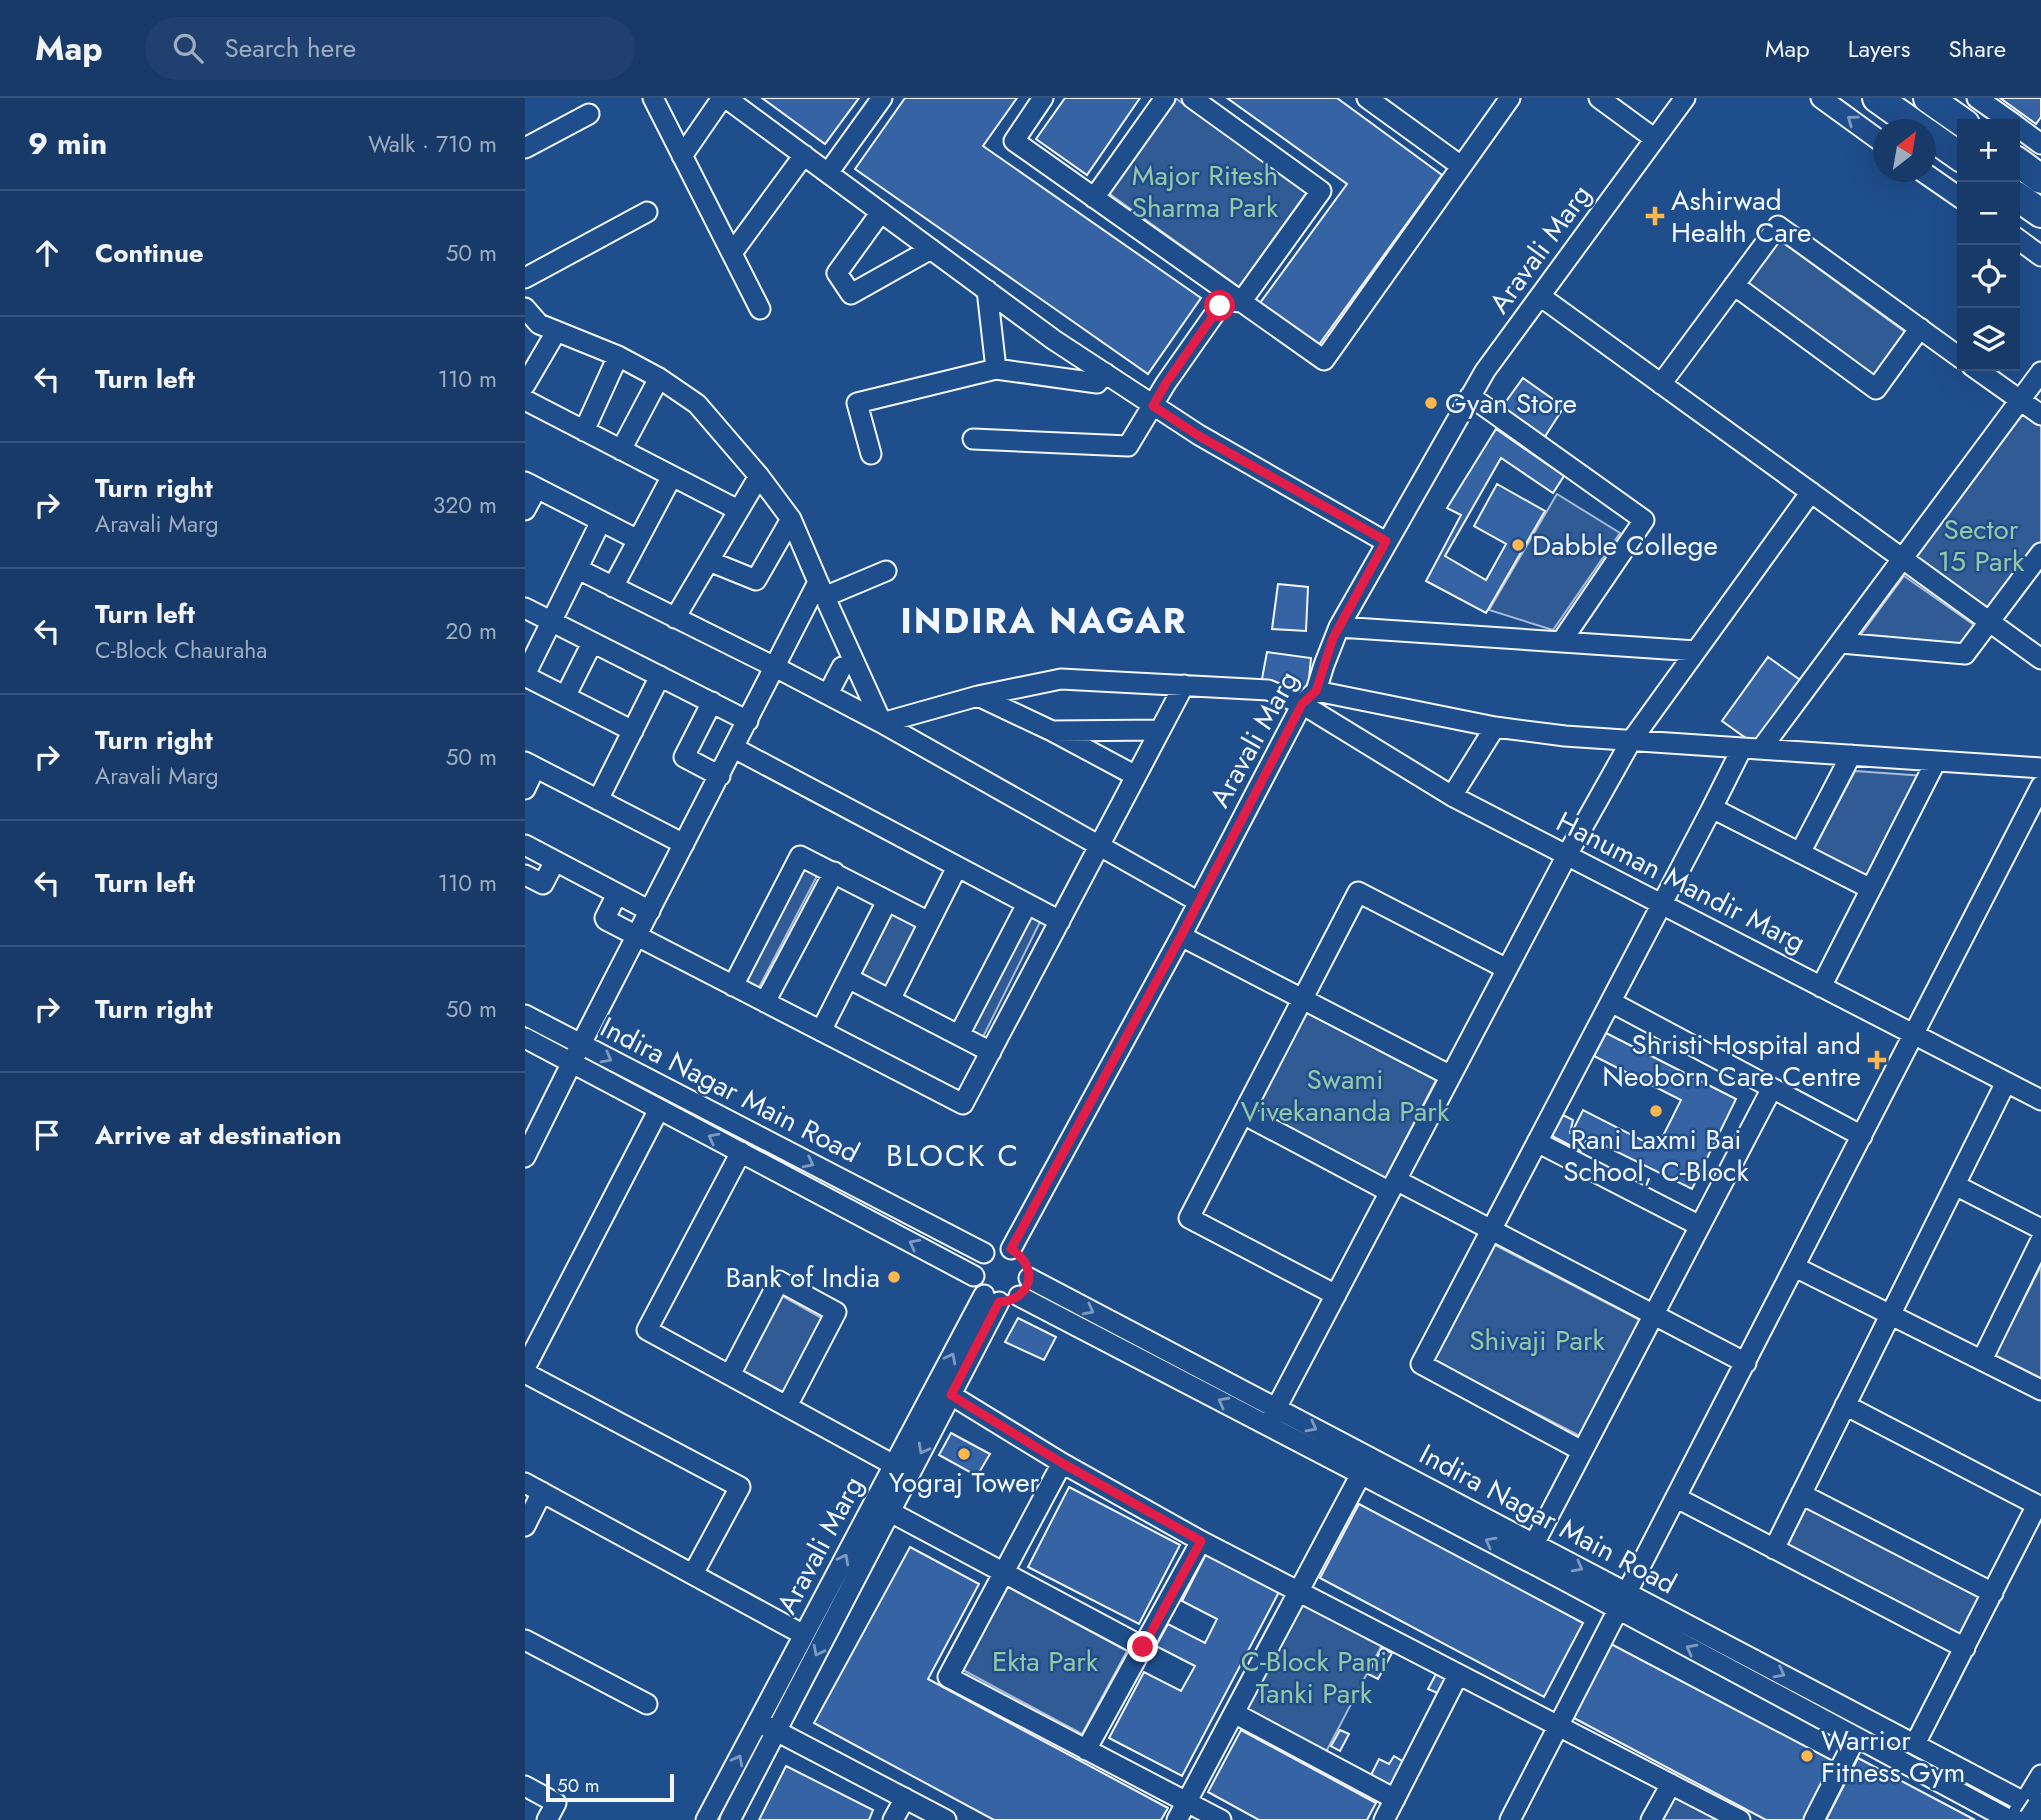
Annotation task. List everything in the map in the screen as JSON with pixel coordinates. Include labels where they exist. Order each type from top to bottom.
[{"type":"highway","points":[[1877,98],[1907,119]]},
{"type":"highway","points":[[1928,98],[1958,119]]},
{"type":"highway","points":[[1936,140],[1957,154]]},
{"type":"highway","points":[[2020,164],[2041,179]]},
{"type":"highway","points":[[2020,198],[2041,213]]},
{"type":"street","points":[[653,98],[760,309]]},
{"type":"street","points":[[682,156],[724,98],[1053,340],[1199,436],[1386,541]]},
{"type":"street","points":[[828,173],[882,98]]},
{"type":"street","points":[[1043,98],[1014,141],[1324,360],[1510,98]]},
{"type":"street","points":[[1094,198],[1165,98]]},
{"type":"street","points":[[1192,98],[1321,191],[1241,302]]},
{"type":"street","points":[[1367,98],[1461,166]]},
{"type":"street","points":[[1598,98],[1655,139]]},
{"type":"street","name":"Aravali Marg","points":[[1011,1249],[1309,697],[1339,626],[1470,396],[1485,371],[1685,98]]},
{"type":"street","points":[[1821,98],[1873,135]]},
{"type":"street","points":[[1977,98],[2006,119]]},
{"type":"street","points":[[525,148],[589,114]]},
{"type":"street","points":[[2020,128],[2039,138]]},
{"type":"street","points":[[731,253],[804,155]]},
{"type":"street","points":[[1936,181],[1957,196]]},
{"type":"street","points":[[525,278],[647,212]]},
{"type":"street","points":[[881,212],[837,273],[851,294],[931,249]]},
{"type":"street","points":[[1661,384],[1777,226],[1957,355]]},
{"type":"street","points":[[2020,241],[2041,256]]},
{"type":"street","points":[[1734,285],[1876,389],[1920,328]]},
{"type":"street","points":[[987,290],[996,369]]},
{"type":"street","points":[[1540,296],[2041,659]]},
{"type":"street","points":[[973,439],[1128,446],[1166,383],[1220,306],[1230,301],[1241,302]]},
{"type":"street","points":[[525,308],[539,324],[618,356],[659,378],[697,404],[759,476],[791,519],[882,723]]},
{"type":"street","points":[[525,385],[557,332]]},
{"type":"street","points":[[584,431],[618,356]]},
{"type":"street","points":[[871,454],[857,403],[996,369],[1097,383],[1105,373]]},
{"type":"street","points":[[1979,371],[2041,415]]},
{"type":"street","points":[[1582,1451],[1421,1364],[1712,808],[1751,749],[1841,643],[2041,372]]},
{"type":"street","points":[[621,450],[659,378]]},
{"type":"street","points":[[1470,396],[1644,520],[1561,642]]},
{"type":"street","points":[[525,400],[738,510]]},
{"type":"street","points":[[613,587],[672,476]]},
{"type":"street","points":[[675,618],[759,476]]},
{"type":"street","points":[[525,510],[531,485],[638,540]]},
{"type":"street","points":[[1272,1417],[1567,855],[1632,741],[1811,492]]},
{"type":"street","points":[[709,561],[756,580],[791,519]]},
{"type":"street","points":[[601,522],[525,675],[633,731]]},
{"type":"street","points":[[1841,643],[1965,654],[2041,553]]},
{"type":"street","points":[[577,569],[828,694],[1199,902]]},
{"type":"street","points":[[525,1157],[580,1044],[775,667],[821,590],[886,570]]},
{"type":"street","points":[[525,608],[748,721]]},
{"type":"street","points":[[1339,626],[1696,651]]},
{"type":"street","points":[[566,695],[592,643]]},
{"type":"street","points":[[828,694],[842,667]]},
{"type":"street","points":[[598,800],[660,676]]},
{"type":"street","points":[[882,723],[978,696],[1061,679],[1268,690],[1565,736],[2041,768]]},
{"type":"street","points":[[617,894],[605,919],[963,1104],[1184,685]]},
{"type":"street","points":[[978,696],[1052,731],[1136,776]]},
{"type":"street","name":"Hanuman Mandir Marg","points":[[1309,697],[1453,796],[2041,1100]]},
{"type":"street","points":[[712,702],[684,757],[720,776]]},
{"type":"street","points":[[1453,796],[1495,727]]},
{"type":"street","points":[[1052,731],[1160,730]]},
{"type":"street","points":[[734,748],[1060,921]]},
{"type":"street","points":[[1800,853],[1851,755]]},
{"type":"street","points":[[1821,987],[1936,761]]},
{"type":"street","points":[[525,789],[530,765],[684,844]]},
{"type":"street","points":[[1510,1820],[2041,786]]},
{"type":"street","points":[[1712,808],[1871,889]]},
{"type":"street","points":[[525,845],[650,911]]},
{"type":"street","points":[[733,986],[800,856],[929,922]]},
{"type":"street","points":[[525,875],[543,884],[555,861]]},
{"type":"street","points":[[890,1000],[957,867]]},
{"type":"street","points":[[765,1002],[834,872]]},
{"type":"street","points":[[1336,1295],[1189,1218],[1358,892],[1507,970]]},
{"type":"street","points":[[821,1031],[887,901]]},
{"type":"street","points":[[959,1035],[1027,904]]},
{"type":"street","points":[[1181,936],[1451,1076]]},
{"type":"street","points":[[848,978],[991,1052]]},
{"type":"street","points":[[1611,1002],[1862,1136]]},
{"type":"street","name":"Indira Nagar Main Road","points":[[525,1014],[985,1253]]},
{"type":"street","name":"Indira Nagar Main Road","points":[[525,1038],[974,1276]]},
{"type":"street","points":[[1774,1549],[2006,1082]]},
{"type":"street","points":[[1534,1544],[1772,1088]]},
{"type":"street","points":[[659,1109],[525,1370],[740,1487],[693,1574]]},
{"type":"street","points":[[1243,1114],[1491,1230],[1746,1363]]},
{"type":"street","points":[[1537,1142],[1700,1226]]},
{"type":"street","points":[[741,1152],[647,1330],[902,1470]]},
{"type":"street","points":[[1955,1185],[2041,1229]]},
{"type":"street","points":[[1982,1360],[2041,1240]]},
{"type":"street","points":[[1000,1248],[1011,1249],[1026,1262],[1029,1278],[1019,1296],[992,1299],[978,1288],[974,1276],[976,1266],[985,1253],[1000,1248]]},
{"type":"street","points":[[1795,1267],[2041,1390]]},
{"type":"street","name":"Indira Nagar Main Road","points":[[1029,1278],[1272,1417],[1361,1474],[1915,1744],[2035,1810]]},
{"type":"street","points":[[730,1375],[779,1282],[836,1312],[787,1406]]},
{"type":"street","name":"Indira Nagar Main Road","points":[[1019,1296],[1534,1544],[1624,1602],[1856,1737],[2012,1820]]},
{"type":"street","name":"Aravali Marg","points":[[902,1470],[951,1395],[992,1299]]},
{"type":"street","name":"Aravali Marg","points":[[730,1820],[776,1731],[882,1508],[992,1299]]},
{"type":"street","points":[[951,1395],[1062,1463],[1201,1541],[1740,1820]]},
{"type":"street","points":[[1845,1405],[2039,1506],[1915,1744]]},
{"type":"street","points":[[1062,1463],[948,1677],[1221,1820]]},
{"type":"street","points":[[1177,1820],[1361,1474]]},
{"type":"street","points":[[525,1526],[534,1488],[804,1634]]},
{"type":"street","points":[[1801,1494],[1993,1592]]},
{"type":"street","points":[[1677,1498],[1965,1648]]},
{"type":"street","points":[[882,1508],[1143,1647]]},
{"type":"street","name":"Aravali Marg","points":[[706,1820],[804,1634],[882,1508]]},
{"type":"street","points":[[1086,1750],[1201,1541]]},
{"type":"street","points":[[525,1640],[647,1704]]},
{"type":"street","points":[[1384,1820],[1458,1675]]},
{"type":"street","points":[[1234,1713],[1395,1799]]},
{"type":"street","points":[[758,1721],[946,1820]]},
{"type":"street","points":[[1814,1820],[1856,1737]]},
{"type":"street","points":[[2012,1820],[2035,1810],[2041,1775]]},
{"type":"street","points":[[1651,1820],[1671,1784]]},
{"type":"street","points":[[525,1786],[556,1802],[547,1820]]},
{"type":"street","points":[[893,1820],[905,1798]]},
{"type":"shaded area","name":"Major Ritesh Sharma Park","points":[[1175,98],[1307,192],[1239,287],[1107,192]]},
{"type":"shaded area","points":[[1778,239],[1905,332],[1873,376],[1746,283]]},
{"type":"shaded area","name":"Sector 15 Park","points":[[2021,410],[2041,424],[2041,544],[1991,612],[1914,557]]},
{"type":"shaded area","points":[[1557,494],[1620,533],[1553,630],[1489,610]]},
{"type":"shaded area","points":[[1904,576],[1974,625],[1961,644],[1860,636]]},
{"type":"shaded area","points":[[1855,771],[1925,776],[1870,879],[1814,849]]},
{"type":"shaded area","points":[[790,859],[818,874],[755,995],[727,981]]},
{"type":"shaded area","points":[[883,907],[921,927],[886,996],[848,977]]},
{"type":"shaded area","points":[[1014,907],[1041,920],[979,1045],[952,1031]]},
{"type":"shaded area","name":"Swami Vivekananda Park","points":[[1305,1012],[1436,1080],[1385,1179],[1254,1111]]},
{"type":"shaded area","name":"Shivaji Park","points":[[1493,1244],[1640,1320],[1580,1436],[1433,1360]]},
{"type":"shaded area","points":[[2041,1266],[2041,1378],[1995,1355]]},
{"type":"shaded area","points":[[782,1296],[823,1319],[783,1392],[742,1370]]},
{"type":"shaded area","points":[[1806,1508],[1979,1596],[1960,1635],[1787,1547]]},
{"type":"shaded area","name":"Ekta Park","points":[[1008,1587],[1127,1651],[1082,1734],[963,1670]]},
{"type":"shaded area","name":"C-Block Pani Tanki Park","points":[[1302,1602],[1382,1645],[1326,1752],[1245,1710]]},
{"type":"shaded area","points":[[1675,1796],[1720,1820],[1662,1820]]},
{"type":"building","points":[[762,98],[859,98],[825,144]]},
{"type":"building","points":[[905,98],[1017,98],[983,146],[1201,298],[1148,374],[855,169]]},
{"type":"building","points":[[1065,98],[1140,98],[1087,175],[1036,139]]},
{"type":"building","points":[[1227,98],[1337,98],[1442,175],[1318,346],[1260,303],[1347,184]]},
{"type":"building","points":[[2000,98],[2041,98],[2041,117],[2036,124]]},
{"type":"building","points":[[1523,378],[1564,407],[1544,438],[1502,407]]},
{"type":"building","points":[[1496,429],[1564,476],[1553,493],[1501,458],[1445,556],[1486,580],[1506,544],[1474,526],[1497,484],[1545,511],[1486,613],[1426,581],[1461,515],[1447,508]]},
{"type":"building","points":[[1278,584],[1308,587],[1306,631],[1272,629]]},
{"type":"building","points":[[1267,652],[1311,658],[1308,689],[1261,684]]},
{"type":"building","points":[[1768,657],[1803,682],[1757,746],[1722,721]]},
{"type":"building","points":[[1606,1033],[1736,1099],[1692,1189],[1573,1130],[1583,1110],[1657,1148],[1681,1100],[1594,1056]]},
{"type":"building","points":[[1563,1115],[1573,1120],[1570,1133],[1586,1141],[1581,1151],[1552,1136]]},
{"type":"building","points":[[1018,1318],[1056,1337],[1044,1360],[1005,1342]]},
{"type":"building","name":"Yograj Tower","points":[[951,1433],[990,1454],[977,1476],[939,1455]]},
{"type":"building","points":[[1069,1487],[1180,1545],[1139,1624],[1028,1567]]},
{"type":"building","points":[[1359,1504],[1583,1623],[1544,1697],[1320,1578]]},
{"type":"building","points":[[910,1547],[979,1584],[928,1679],[1168,1808],[1161,1820],[994,1820],[814,1723]]},
{"type":"building","points":[[1206,1554],[1279,1592],[1182,1776],[1109,1738],[1144,1672],[1181,1691],[1195,1666],[1156,1646],[1168,1624],[1205,1643],[1217,1619],[1182,1601]]},
{"type":"building","points":[[1611,1644],[1835,1762],[1805,1820],[1766,1820],[1572,1717]]},
{"type":"building","points":[[1382,1648],[1392,1653],[1378,1679],[1368,1674]]},
{"type":"building","points":[[1436,1674],[1449,1681],[1442,1695],[1428,1689]]},
{"type":"building","points":[[1241,1730],[1376,1803],[1367,1820],[1259,1820],[1208,1792]]},
{"type":"building","points":[[1340,1730],[1349,1734],[1340,1751],[1331,1746]]},
{"type":"building","points":[[1394,1756],[1407,1764],[1395,1789],[1371,1775],[1379,1759],[1389,1764]]},
{"type":"building","points":[[1858,1758],[1943,1803],[1975,1820],[1826,1820]]},
{"type":"building","points":[[786,1766],[873,1810],[869,1820],[759,1820]]},
{"type":"place","name":"Ashirwad Health Care","points":[[1655,216]]},
{"type":"place","name":"Gyan Store","points":[[1431,403]]},
{"type":"place","name":"Dabble College","points":[[1518,545]]},
{"type":"place","name":"Shristi Hospital and Neoborn Care Centre","points":[[1877,1060]]},
{"type":"place","name":"Rani Laxmi Bai School, C-Block","points":[[1656,1111]]},
{"type":"place","name":"Bank of India","points":[[894,1277]]},
{"type":"place","name":"Yograj Tower","points":[[964,1454]]},
{"type":"place","name":"Warrior Fitness Gym","points":[[1807,1756]]},
{"type":"district","name":"INDIRA NAGAR","points":[[1044,621]]},
{"type":"district","name":"BLOCK C","points":[[953,1155]]},
{"type":"route","points":[[1143,1647],[1201,1541],[1062,1463],[951,1395],[999,1302],[1014,1299],[1024,1291],[1029,1278],[1028,1268],[1019,1254],[1011,1249],[1181,936],[1302,704],[1316,691],[1333,638],[1386,541],[1199,436],[1153,406],[1220,306]]}]
